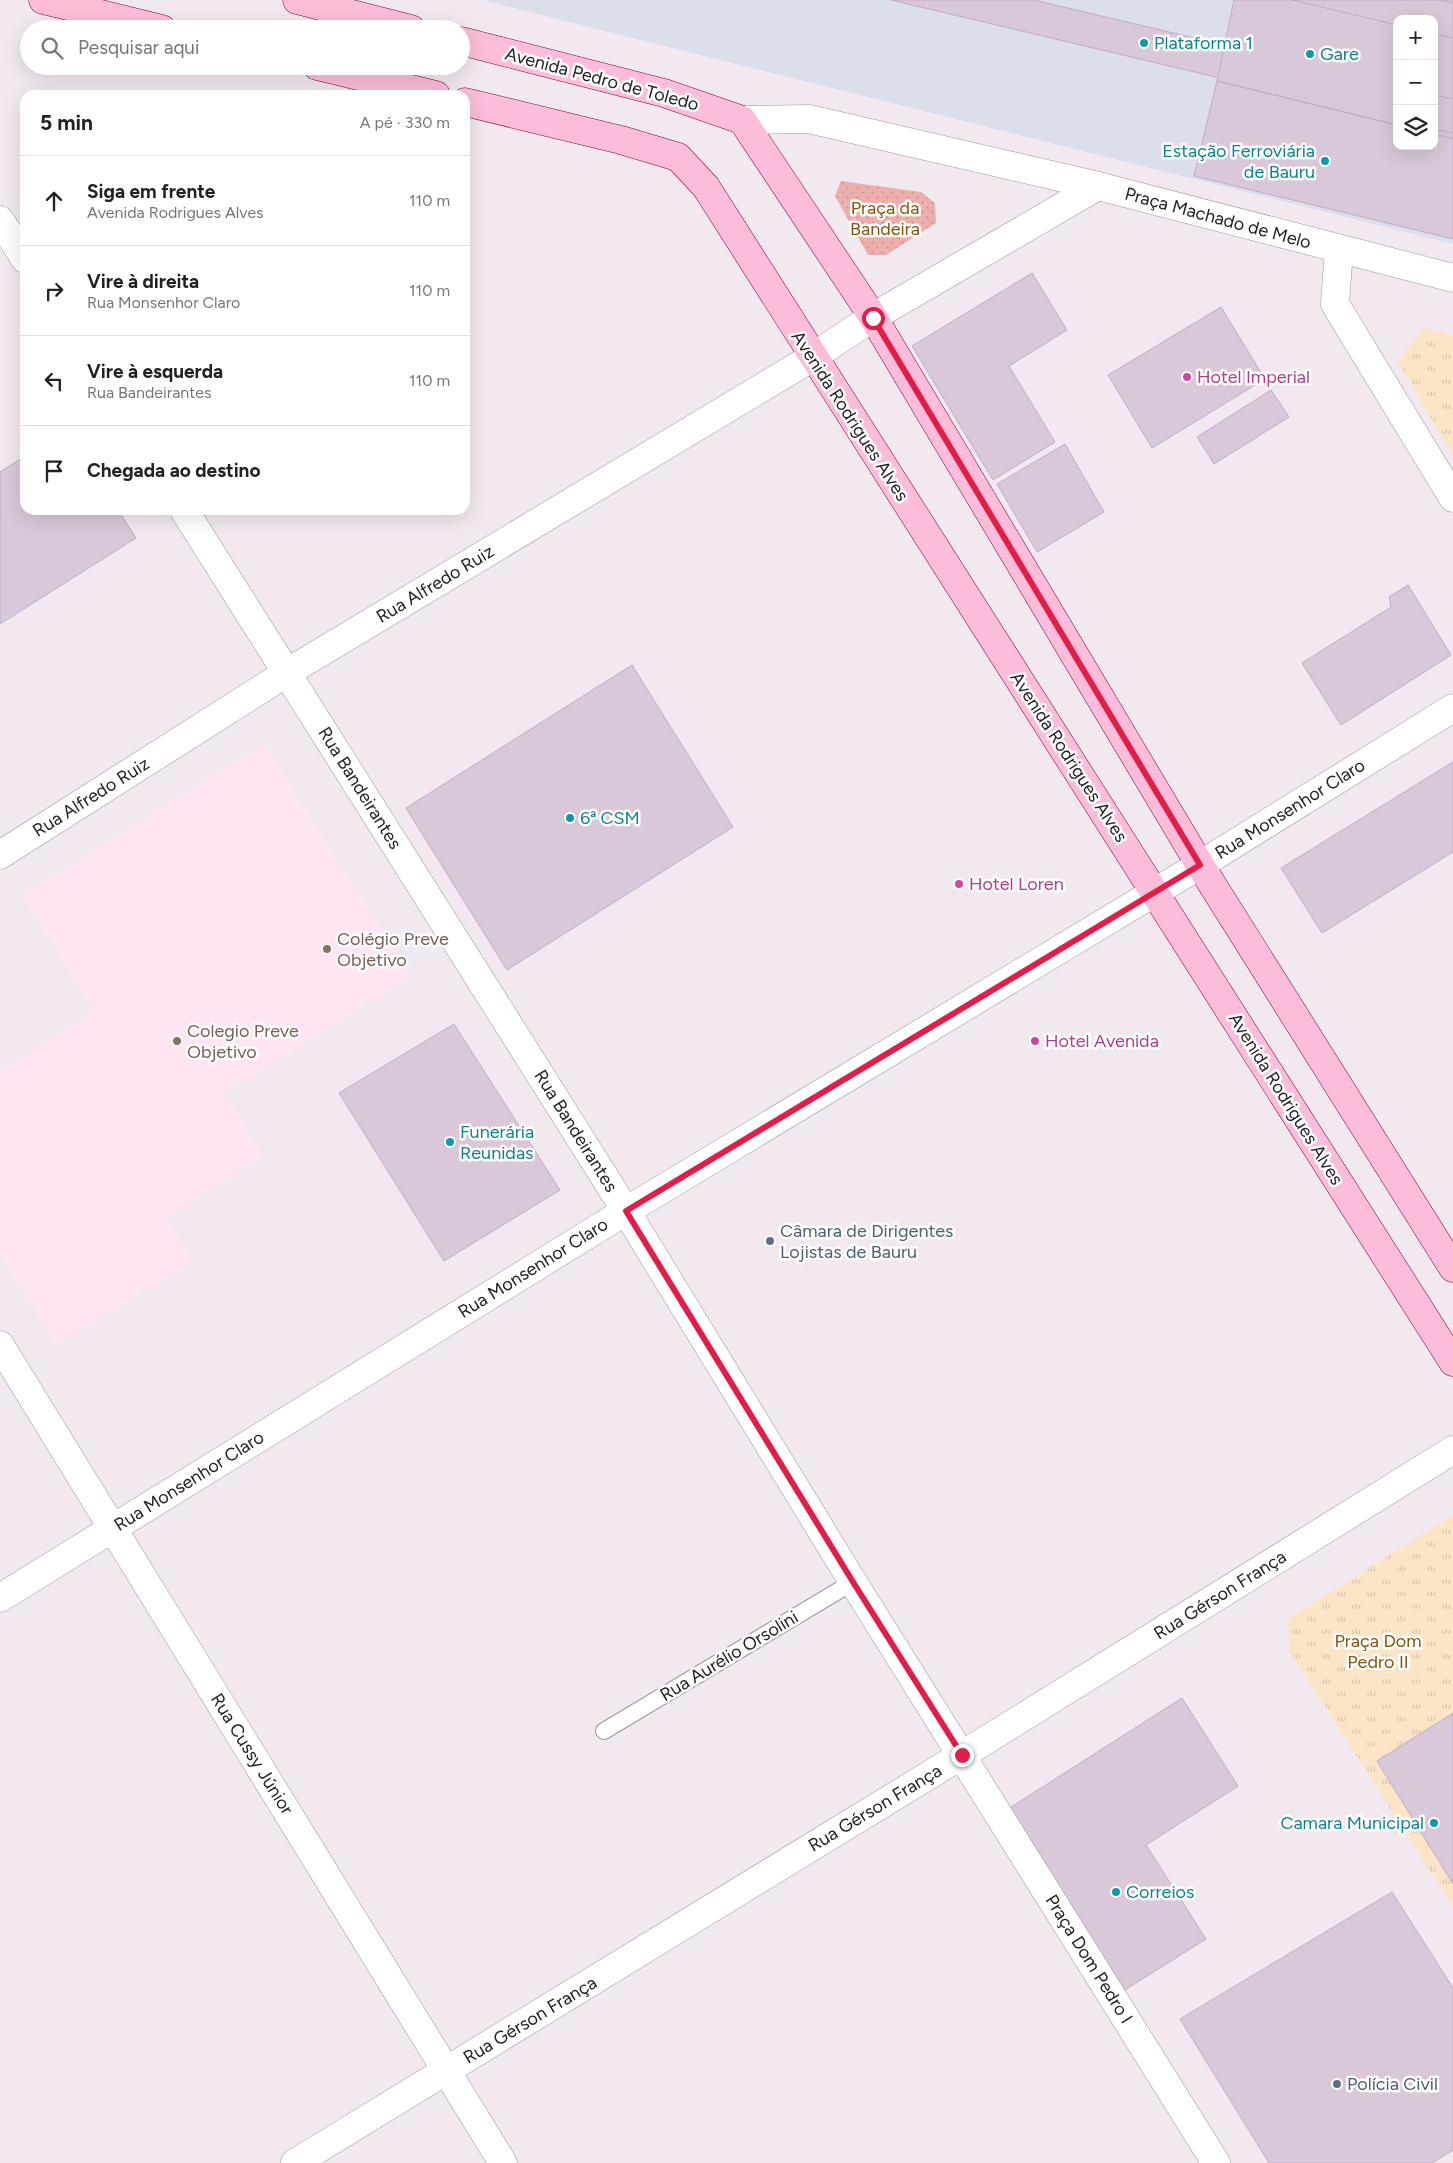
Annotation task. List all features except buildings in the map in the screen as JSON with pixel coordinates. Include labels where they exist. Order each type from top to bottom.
[{"type":"main road","points":[[44,0],[125,20]]},
{"type":"main road","points":[[297,0],[376,20]]},
{"type":"main road","name":"Avenida Pedro de Toledo","points":[[470,43],[664,93],[742,120]]},
{"type":"main road","points":[[354,75],[415,90]]},
{"type":"main road","name":"Avenida Rodrigues Alves","points":[[470,103],[621,140],[678,157],[706,187],[1453,1362]]},
{"type":"main road","points":[[742,120],[873,318],[1200,865],[1453,1268]]},
{"type":"street","points":[[742,120],[809,119],[1098,186]]},
{"type":"street","points":[[873,318],[1098,186]]},
{"type":"street","name":"Praça Machado de Melo","points":[[1098,186],[1453,278]]},
{"type":"street","points":[[0,220],[20,251]]},
{"type":"street","points":[[1339,250],[1335,304],[1453,498]]},
{"type":"street","name":"Rua Alfredo Ruiz","points":[[0,855],[288,672],[813,357],[873,318]]},
{"type":"street","name":"Rua Bandeirantes","points":[[187,515],[288,672],[626,1211],[853,1582],[962,1755]]},
{"type":"street","name":"Rua Monsenhor Claro","points":[[0,1598],[626,1211],[1200,865],[1453,708]]},
{"type":"street","name":"Rua Cussy Júnior","points":[[0,1345],[503,2163]]},
{"type":"street","name":"Rua Gérson França","points":[[295,2163],[962,1755],[1453,1450]]},
{"type":"street","name":"Praça Dom Pedro I","points":[[962,1755],[1216,2163]]},
{"type":"lane","name":"Rua Aurélio Orsolini","points":[[604,1731],[853,1582]]},
{"type":"shaded area","points":[[483,0],[1453,0],[1453,244]]},
{"type":"shaded area","name":"Colegio Preve Objetivo","points":[[264,744],[410,976],[224,1093],[263,1156],[166,1218],[192,1260],[57,1345],[0,1255],[0,1072],[95,1011],[23,896]]},
{"type":"green space","name":"Praça da Bandeira","points":[[841,181],[921,192],[935,203],[936,223],[886,255],[868,255],[835,196]]},
{"type":"green space","points":[[1424,327],[1453,336],[1453,456],[1398,361]]},
{"type":"green space","name":"Praça Dom Pedro II","points":[[1453,1515],[1453,1907],[1289,1650],[1288,1619]]},
{"type":"place","name":"Plataforma 1","points":[[1144,43]]},
{"type":"place","name":"Gare","points":[[1310,54]]},
{"type":"place","name":"Estação Ferroviária de Bauru","points":[[1325,161]]},
{"type":"place","name":"Hotel Imperial","points":[[1187,377]]},
{"type":"place","name":"6ª CSM","points":[[570,818]]},
{"type":"place","name":"Hotel Loren","points":[[959,884]]},
{"type":"place","name":"Colégio Preve Objetivo","points":[[327,949]]},
{"type":"place","name":"Colegio Preve Objetivo","points":[[177,1041]]},
{"type":"place","name":"Hotel Avenida","points":[[1035,1041]]},
{"type":"place","name":"Funerária Reunidas","points":[[450,1142]]},
{"type":"place","name":"Câmara de Dirigentes Lojistas de Bauru","points":[[770,1241]]},
{"type":"place","name":"Camara Municipal","points":[[1434,1823]]},
{"type":"place","name":"Correios","points":[[1116,1892]]},
{"type":"place","name":"Polícia Civil","points":[[1337,2084]]},
{"type":"route","points":[[873,318],[1200,865],[626,1211],[853,1582],[962,1755]]}]
